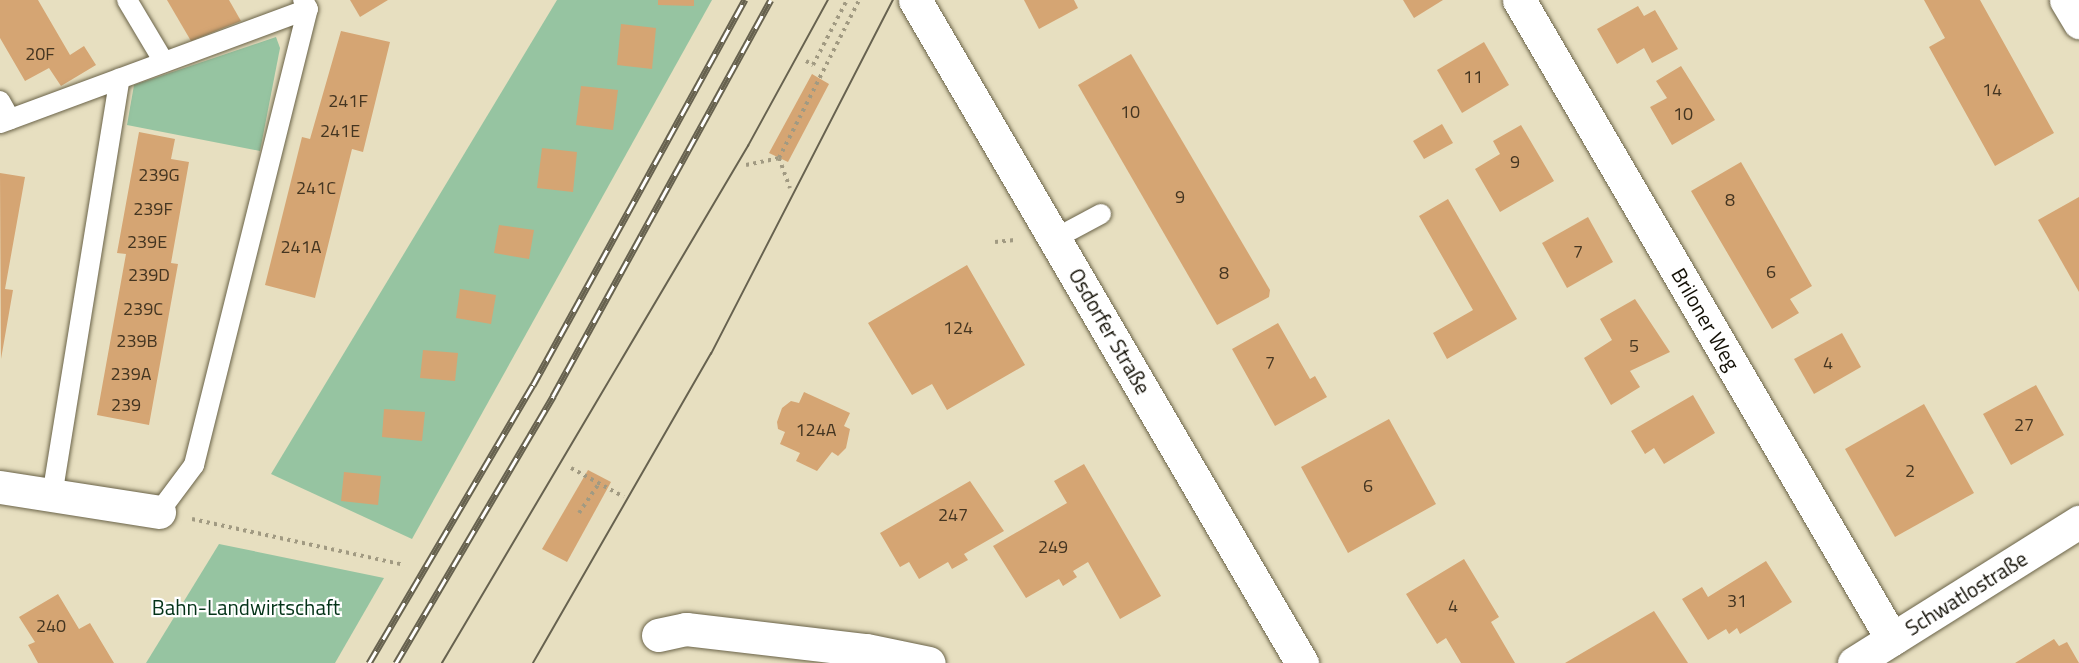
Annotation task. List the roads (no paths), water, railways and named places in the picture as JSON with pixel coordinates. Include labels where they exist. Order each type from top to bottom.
[{"type":"street","name":"Osdorfer Straße","points":[[915,0],[1302,663]]},
{"type":"street","name":"Briloner Weg","points":[[1519,0],[1892,639]]},
{"type":"street","points":[[2066,0],[2079,22]]},
{"type":"street","points":[[0,487],[159,512]]},
{"type":"street","name":"Schwatlostraße","points":[[1854,663],[2079,522]]},
{"type":"street","points":[[658,635],[686,629],[929,663]]},
{"type":"lane","points":[[128,0],[164,62]]},
{"type":"lane","points":[[0,101],[5,121],[164,62],[306,4]]},
{"type":"lane","points":[[159,512],[194,465],[306,4]]},
{"type":"lane","points":[[52,496],[120,78]]},
{"type":"lane","points":[[1056,238],[1101,214]]},
{"type":"tram line","points":[[442,663],[748,146],[828,0]]},
{"type":"tram line","points":[[533,663],[711,354],[893,0]]},
{"type":"railway","points":[[369,663],[533,385],[745,0]]},
{"type":"railway","points":[[396,663],[553,396],[771,0]]},
{"type":"park label","name":"Bahn-Landwirtschaft","points":[[246,607]]}]
